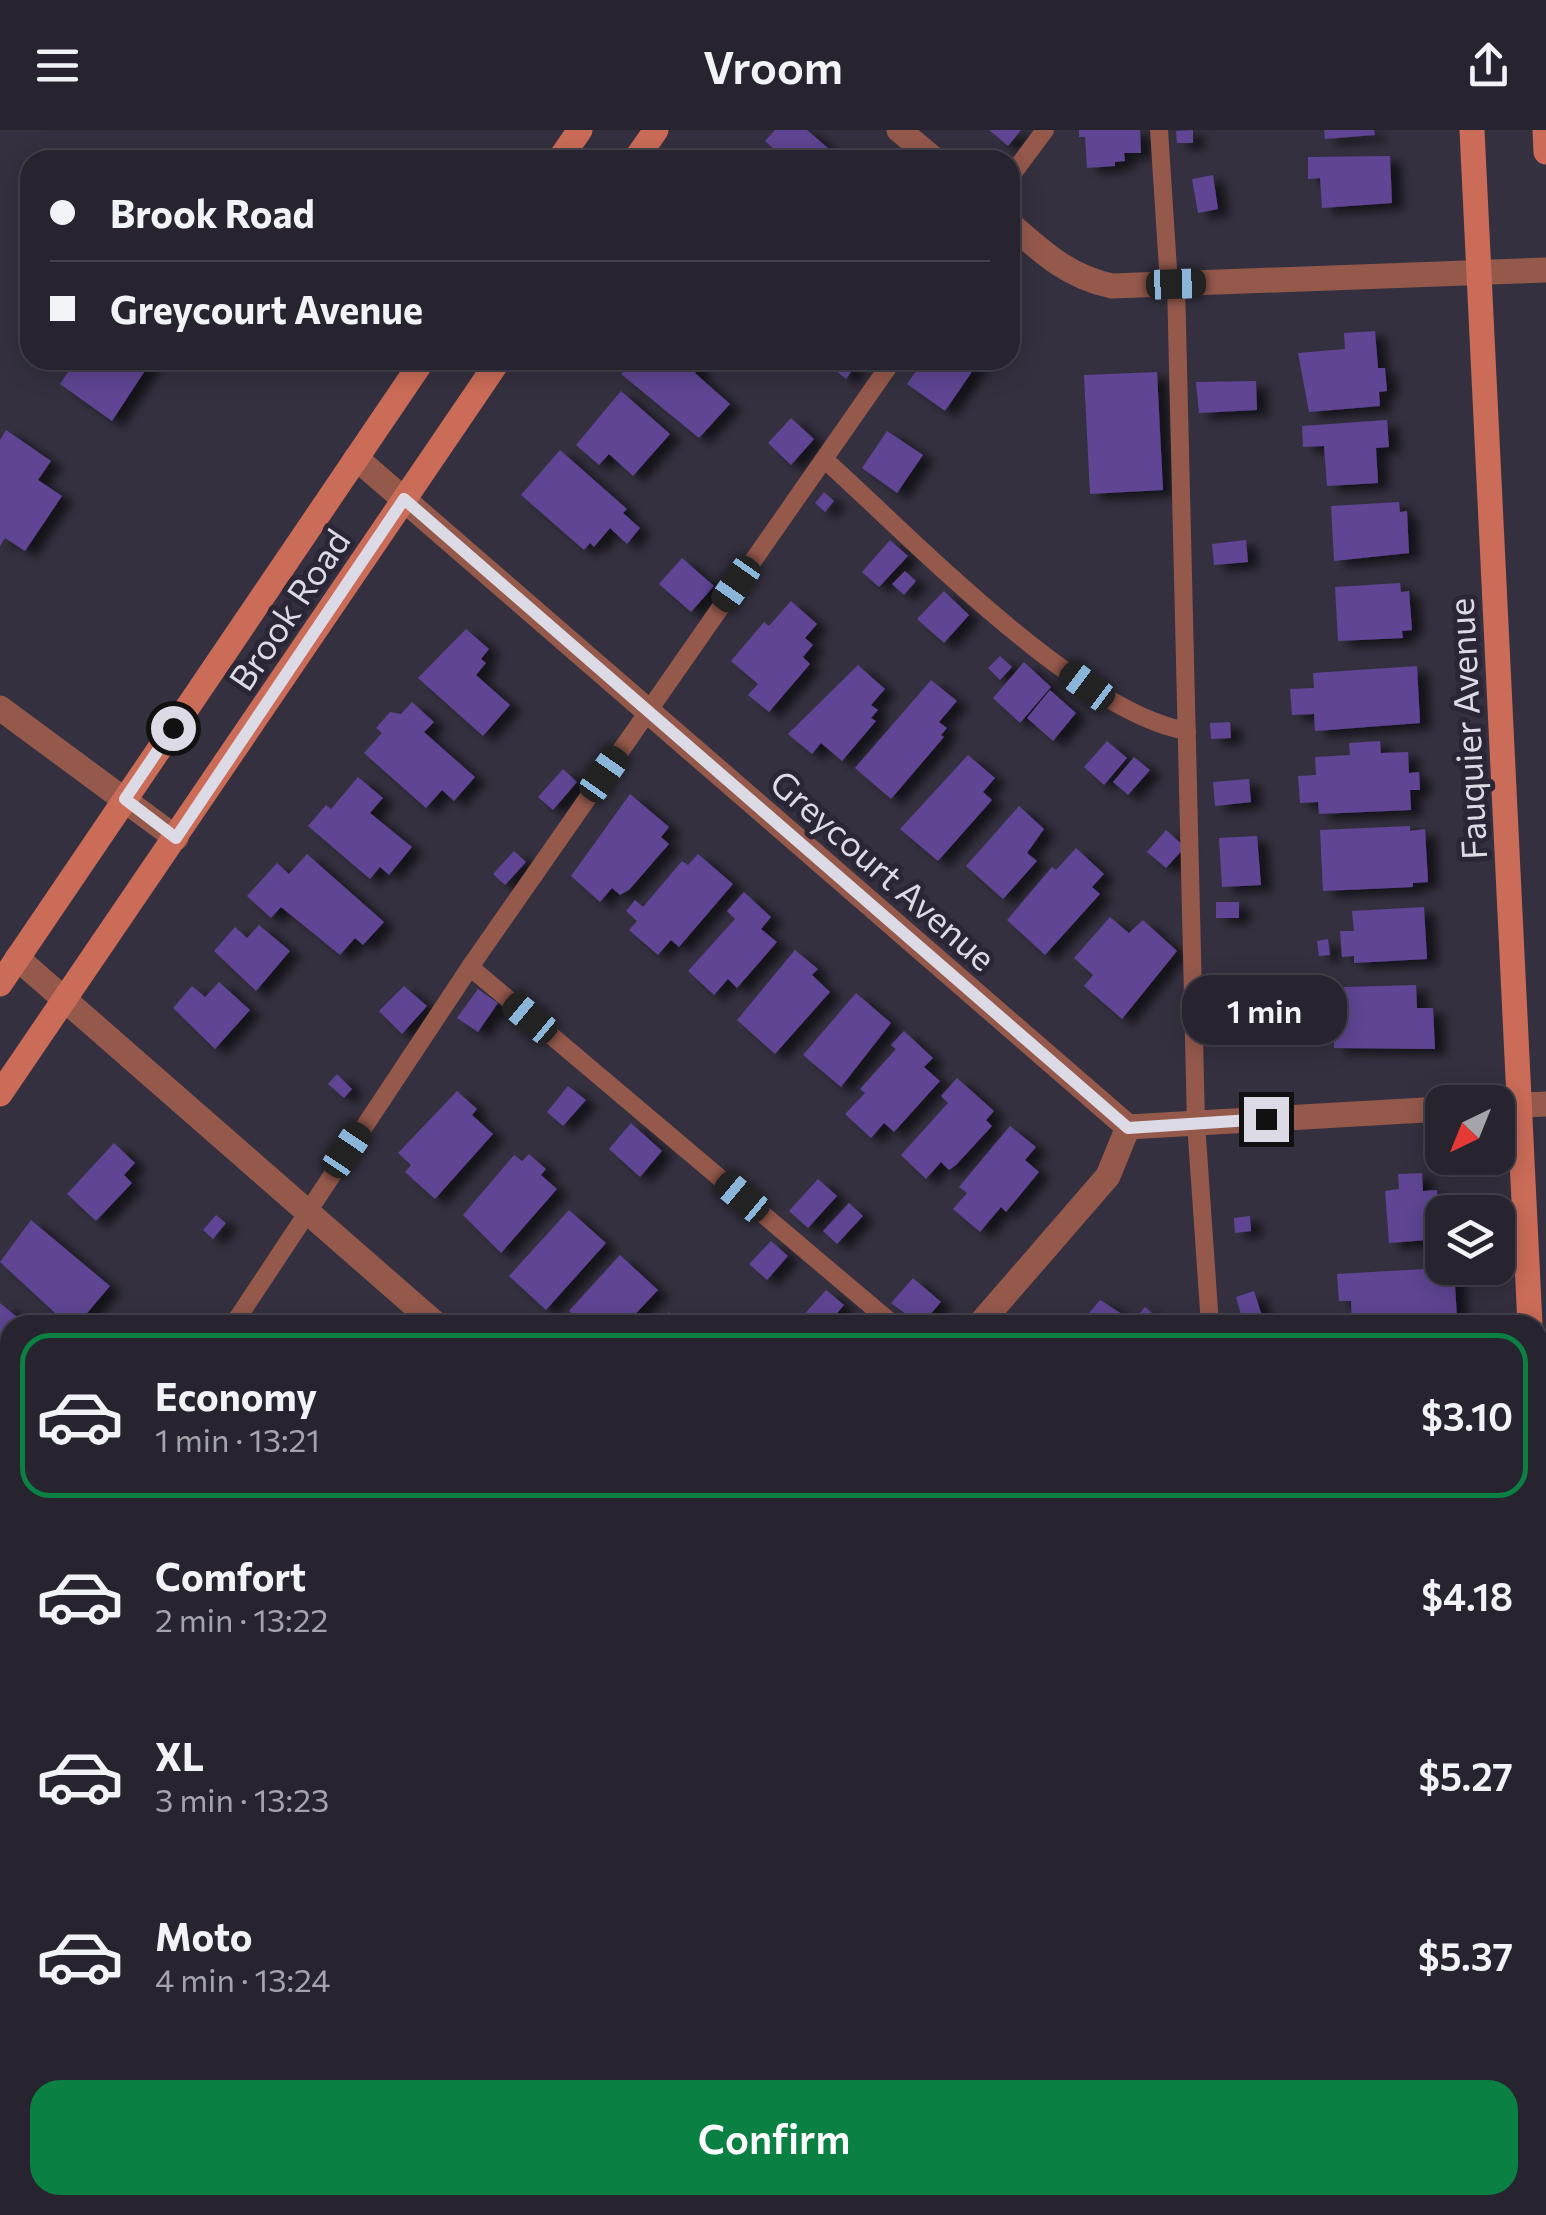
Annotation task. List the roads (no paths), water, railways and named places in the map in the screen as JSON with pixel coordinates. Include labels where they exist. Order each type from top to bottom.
[{"type":"main road","name":"Fauquier Avenue","points":[[1472,130],[1507,1085]]},
{"type":"main road","points":[[1545,130],[1546,152]]},
{"type":"main road","name":"Brook Road","points":[[0,984],[416,370]]},
{"type":"main road","name":"Brook Road","points":[[0,1094],[492,370]]},
{"type":"main road","name":"Fauquier Avenue","points":[[1515,1175],[1529,1315]]},
{"type":"street","points":[[900,130],[923,150]]},
{"type":"street","points":[[1020,233],[1055,264],[1082,280],[1112,286],[1546,270]]},
{"type":"street","name":"Greycourt Avenue","points":[[356,458],[1128,1128]]},
{"type":"street","points":[[0,708],[176,838]]},
{"type":"street","points":[[17,958],[426,1315]]},
{"type":"street","points":[[1515,1106],[1546,1104]]},
{"type":"street","points":[[989,1315],[1108,1176],[1128,1128],[1425,1111]]},
{"type":"lane","points":[[1020,164],[1045,130]]},
{"type":"lane","points":[[1160,130],[1172,284],[1196,1123],[1209,1315]]},
{"type":"lane","points":[[239,1315],[470,967],[885,370]]},
{"type":"lane","points":[[824,459],[1015,631],[1087,686],[1156,726],[1187,731]]},
{"type":"lane","points":[[470,967],[882,1315]]}]
